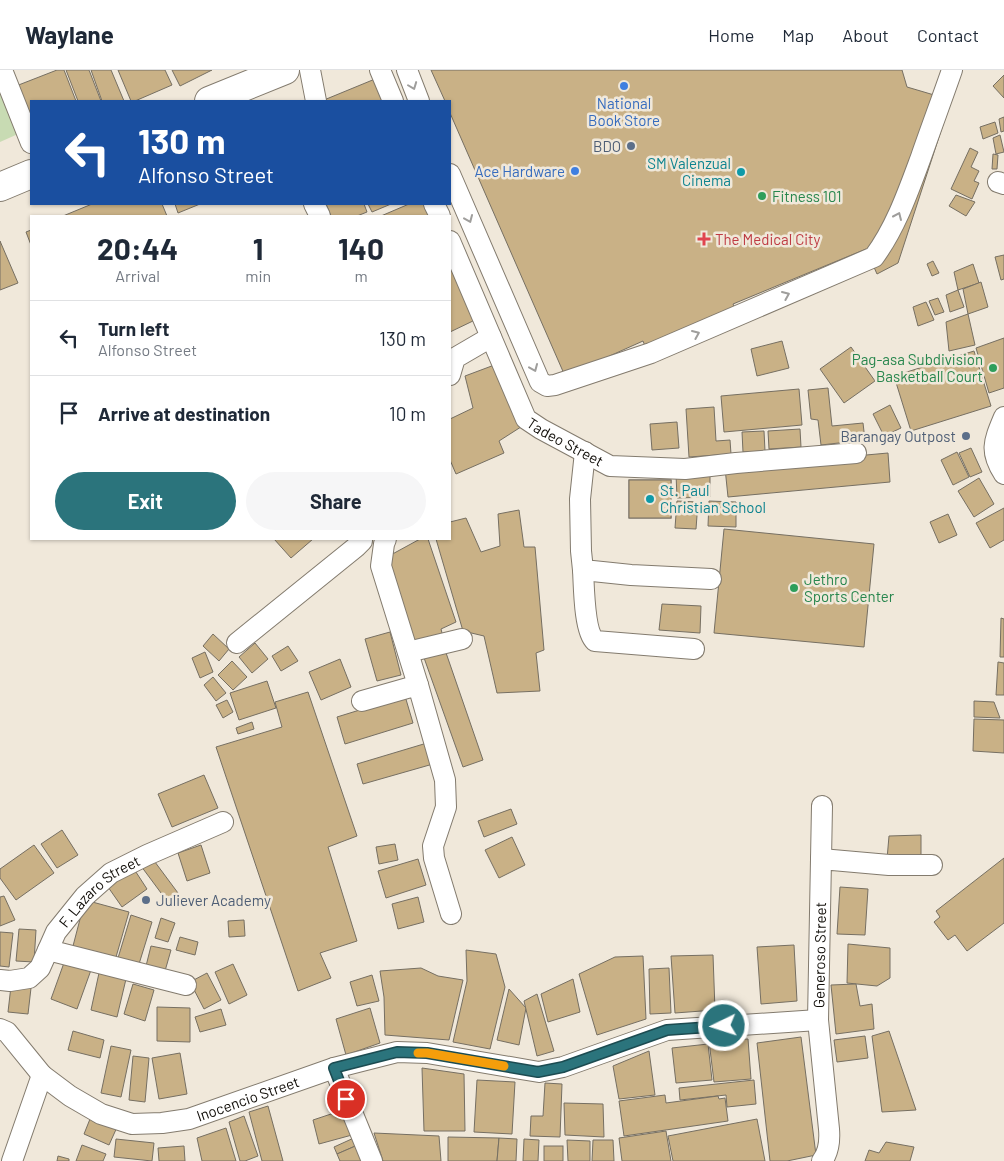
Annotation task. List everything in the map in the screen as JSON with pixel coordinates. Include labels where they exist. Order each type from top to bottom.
[{"type":"highway","points":[[211,100],[285,70]]},
{"type":"highway","points":[[0,187],[30,174]]},
{"type":"street","points":[[2,70],[30,140]]},
{"type":"street","points":[[310,70],[316,100]]},
{"type":"street","points":[[380,70],[393,100]]},
{"type":"street","points":[[407,70],[419,100]]},
{"type":"street","points":[[451,176],[540,382],[547,386],[554,385],[651,353],[874,258],[894,226],[908,193],[952,70]]},
{"type":"street","name":"Tadeo Street","points":[[451,243],[526,419],[610,466],[685,469],[856,453]]},
{"type":"street","points":[[451,372],[455,358],[491,337]]},
{"type":"street","points":[[1004,417],[994,448],[996,462],[1004,474]]},
{"type":"street","points":[[585,452],[580,498],[580,551],[587,624],[591,637],[595,641],[694,649]]},
{"type":"street","points":[[237,643],[362,540]]},
{"type":"street","points":[[386,540],[381,566],[445,780],[446,807],[433,846],[434,858],[451,914]]},
{"type":"street","points":[[583,570],[631,575],[711,579]]},
{"type":"street","points":[[408,652],[462,639]]},
{"type":"street","points":[[362,701],[418,685]]},
{"type":"street","name":"Generoso Street","points":[[822,806],[818,1020],[830,1144],[822,1161]]},
{"type":"street","name":"F. Lazaro Street","points":[[0,980],[10,981],[29,978],[40,968],[56,932],[85,896],[111,873],[223,822]]},
{"type":"street","points":[[821,860],[889,865],[932,865]]},
{"type":"street","points":[[48,950],[186,986]]},
{"type":"street","name":"Inocencio Street","points":[[0,1029],[8,1032],[42,1074],[70,1096],[101,1114],[132,1124],[162,1123],[188,1119],[334,1068],[397,1052],[427,1053],[538,1072],[563,1067],[667,1030],[818,1020]]},
{"type":"street","points":[[334,1068],[372,1161]]},
{"type":"street","points":[[12,1161],[42,1074]]},
{"type":"green space","points":[[0,89],[18,134],[0,142]]},
{"type":"building","points":[[57,70],[64,70],[76,100],[30,100],[30,124],[16,86]]},
{"type":"building","points":[[66,70],[89,70],[101,100],[78,100]]},
{"type":"building","points":[[91,70],[111,70],[124,100],[102,100]]},
{"type":"building","points":[[118,70],[165,70],[172,85],[137,100],[131,100]]},
{"type":"building","points":[[172,70],[212,70],[180,86]]},
{"type":"building","points":[[431,70],[902,70],[907,87],[951,100],[898,263],[877,274],[866,249],[733,304],[741,323],[651,361],[643,341],[565,376],[451,115],[451,100],[445,100]]},
{"type":"building","points":[[1004,75],[1004,98],[993,86]]},
{"type":"building","points":[[375,79],[384,100],[324,100]]},
{"type":"building","points":[[1004,117],[1004,131],[1001,132],[999,119]]},
{"type":"building","points":[[995,122],[998,133],[983,139],[980,127]]},
{"type":"building","points":[[1000,135],[1004,152],[996,154],[993,138]]},
{"type":"building","points":[[970,148],[978,152],[971,167],[979,171],[974,181],[979,183],[972,199],[951,189]]},
{"type":"building","points":[[993,154],[998,155],[997,169],[992,169]]},
{"type":"building","points":[[956,195],[975,202],[966,216],[949,206]]},
{"type":"building","points":[[90,205],[162,205],[167,215],[65,215]]},
{"type":"building","points":[[175,205],[198,205],[178,213]]},
{"type":"building","points":[[326,205],[364,205],[367,212],[360,215],[331,215]]},
{"type":"building","points":[[368,205],[389,205],[372,212]]},
{"type":"building","points":[[407,205],[428,205],[434,215],[383,215]]},
{"type":"building","points":[[30,230],[30,242],[26,232]]},
{"type":"building","points":[[0,241],[18,283],[0,290]]},
{"type":"building","points":[[1004,255],[1004,279],[1001,280],[995,257]]},
{"type":"building","points":[[933,261],[939,273],[932,276],[927,264]]},
{"type":"building","points":[[973,264],[979,283],[958,290],[954,272]]},
{"type":"building","points":[[453,266],[475,320],[451,332],[451,267]]},
{"type":"building","points":[[981,282],[988,307],[968,314],[963,289]]},
{"type":"building","points":[[958,290],[964,307],[950,312],[946,295]]},
{"type":"building","points":[[938,298],[944,312],[935,315],[929,301]]},
{"type":"building","points":[[926,302],[934,320],[918,326],[913,307]]},
{"type":"building","points":[[968,314],[975,345],[949,351],[946,322]]},
{"type":"building","name":"Pag-asa Subdivision Basketball Court","points":[[1004,338],[1004,388],[989,393],[976,348]]},
{"type":"building","points":[[782,341],[789,368],[757,376],[751,349]]},
{"type":"building","points":[[851,347],[875,381],[844,403],[820,369]]},
{"type":"building","points":[[974,351],[991,406],[911,431],[894,376]]},
{"type":"building","points":[[497,364],[524,425],[499,441],[504,453],[456,474],[451,462],[451,419],[473,408],[465,376]]},
{"type":"building","points":[[828,388],[832,426],[863,423],[865,440],[821,445],[818,420],[811,419],[808,390]]},
{"type":"building","points":[[799,389],[802,425],[724,432],[721,396]]},
{"type":"building","points":[[890,405],[901,428],[884,436],[873,414]]},
{"type":"building","points":[[714,407],[716,441],[730,440],[731,454],[689,457],[686,409]]},
{"type":"building","points":[[677,422],[679,448],[652,450],[650,424]]},
{"type":"building","points":[[800,429],[801,447],[769,449],[768,431]]},
{"type":"building","points":[[764,431],[765,451],[743,452],[742,432]]},
{"type":"building","points":[[971,448],[982,472],[970,477],[959,453]]},
{"type":"building","points":[[957,452],[969,477],[953,485],[941,460]]},
{"type":"building","points":[[888,453],[890,482],[728,497],[725,468]]},
{"type":"building","points":[[710,473],[710,497],[677,498],[676,474]]},
{"type":"building","points":[[979,478],[994,504],[974,517],[958,491]]},
{"type":"building","name":"St. Paul Christian School","points":[[629,480],[671,480],[671,518],[629,518]]},
{"type":"building","name":"St. Paul Christian School","points":[[629,480],[671,480],[671,518],[629,518]]},
{"type":"building","points":[[677,501],[698,502],[696,529],[675,528]]},
{"type":"building","points":[[709,501],[736,502],[736,527],[708,526]]},
{"type":"building","points":[[1004,508],[1004,540],[990,548],[976,523]]},
{"type":"building","points":[[519,510],[524,547],[535,547],[544,650],[536,653],[540,691],[497,693],[484,636],[463,631],[436,540],[451,540],[451,522],[466,518],[481,552],[500,546],[498,514]]},
{"type":"building","points":[[948,514],[957,535],[939,543],[930,522]]},
{"type":"building","name":"Jethro Sports Center","points":[[724,529],[874,544],[864,647],[714,633]]},
{"type":"building","points":[[275,540],[312,540],[291,558]]},
{"type":"building","points":[[418,540],[428,540],[456,622],[441,629],[443,637],[413,644],[387,557]]},
{"type":"building","points":[[662,604],[701,606],[700,633],[659,630]]},
{"type":"building","points":[[1001,618],[1004,619],[1004,657],[1000,657]]},
{"type":"building","points":[[390,632],[401,675],[377,681],[365,639]]},
{"type":"building","points":[[213,634],[229,649],[219,661],[203,646]]},
{"type":"building","points":[[255,643],[268,659],[252,673],[239,657]]},
{"type":"building","points":[[288,646],[298,661],[281,671],[272,656]]},
{"type":"building","points":[[444,647],[483,760],[463,767],[423,655]]},
{"type":"building","points":[[205,652],[213,672],[200,678],[192,658]]},
{"type":"building","points":[[340,659],[351,687],[321,700],[309,672]]},
{"type":"building","points":[[232,661],[247,677],[233,690],[218,675]]},
{"type":"building","points":[[998,662],[1004,663],[1004,695],[996,695]]},
{"type":"building","points":[[213,677],[226,693],[216,701],[204,685]]},
{"type":"building","points":[[267,681],[276,708],[239,720],[230,693]]},
{"type":"building","points":[[308,692],[357,836],[328,847],[357,941],[320,953],[331,978],[298,991],[216,747],[282,727],[275,702]]},
{"type":"building","points":[[405,696],[413,723],[345,744],[337,717]]},
{"type":"building","points":[[227,700],[233,712],[223,718],[216,705]]},
{"type":"building","points":[[974,701],[994,702],[1000,718],[974,717]]},
{"type":"building","points":[[974,719],[1004,720],[1004,753],[973,751]]},
{"type":"building","points":[[252,722],[254,729],[238,734],[236,728]]},
{"type":"building","points":[[427,743],[433,764],[363,784],[357,764]]},
{"type":"building","points":[[204,775],[218,808],[172,827],[158,794]]},
{"type":"building","points":[[511,809],[517,824],[484,837],[478,821]]},
{"type":"building","points":[[62,830],[78,855],[57,868],[41,844]]},
{"type":"building","points":[[921,835],[921,854],[913,861],[887,859],[889,836]]},
{"type":"building","points":[[512,837],[525,865],[499,878],[485,850]]},
{"type":"building","points":[[395,844],[398,860],[379,864],[376,847]]},
{"type":"building","points":[[34,845],[54,873],[16,900],[0,878],[0,869]]},
{"type":"building","points":[[201,845],[210,873],[187,881],[178,853]]},
{"type":"building","points":[[152,858],[178,893],[167,901],[141,866]]},
{"type":"building","points":[[1004,858],[1004,923],[967,951],[955,935],[948,940],[934,922],[940,917],[936,911]]},
{"type":"building","points":[[418,859],[426,885],[386,898],[378,871]]},
{"type":"building","points":[[134,869],[147,889],[122,907],[108,887]]},
{"type":"building","points":[[840,887],[868,889],[865,935],[837,934]]},
{"type":"building","points":[[4,896],[15,920],[0,926],[0,897]]},
{"type":"building","points":[[418,897],[424,922],[398,929],[392,904]]},
{"type":"building","points":[[85,900],[129,912],[116,957],[73,946]]},
{"type":"building","points":[[131,915],[152,922],[139,964],[118,958]]},
{"type":"building","points":[[161,918],[175,923],[168,942],[155,938]]},
{"type":"building","points":[[244,920],[245,936],[229,937],[228,921]]},
{"type":"building","points":[[19,929],[36,930],[34,962],[16,961]]},
{"type":"building","points":[[0,932],[13,933],[9,967],[0,966]]},
{"type":"building","points":[[180,937],[198,942],[195,955],[176,950]]},
{"type":"building","points":[[848,944],[890,948],[890,978],[877,986],[847,983]]},
{"type":"building","points":[[794,945],[797,1001],[761,1004],[757,947]]},
{"type":"building","points":[[151,946],[171,950],[165,971],[146,966]]},
{"type":"building","points":[[466,950],[496,954],[505,987],[490,1049],[453,1042],[467,981]]},
{"type":"building","points":[[713,955],[715,1010],[675,1013],[671,956]]},
{"type":"building","points":[[643,956],[646,1019],[597,1035],[579,974],[615,957]]},
{"type":"building","points":[[65,960],[91,970],[77,1009],[51,999]]},
{"type":"building","points":[[233,964],[247,995],[229,1004],[215,972]]},
{"type":"building","points":[[421,968],[438,976],[463,980],[449,1040],[385,1035],[384,997],[380,971]]},
{"type":"building","points":[[669,968],[671,1013],[650,1014],[649,969]]},
{"type":"building","points":[[99,973],[126,979],[117,1017],[91,1010]]},
{"type":"building","points":[[207,973],[221,1000],[204,1009],[190,982]]},
{"type":"building","points":[[372,975],[379,1001],[357,1006],[350,982]]},
{"type":"building","points":[[573,979],[580,1012],[548,1022],[541,994]]},
{"type":"building","points":[[133,984],[154,990],[145,1021],[124,1014]]},
{"type":"building","points":[[856,984],[860,1006],[872,1004],[874,1029],[836,1034],[831,985]]},
{"type":"building","points":[[11,986],[31,988],[28,1014],[8,1012]]},
{"type":"building","points":[[509,989],[526,1008],[519,1045],[497,1040]]},
{"type":"building","points":[[537,994],[554,1051],[537,1056],[524,1001]]},
{"type":"building","points":[[157,1007],[190,1008],[190,1042],[157,1041]]},
{"type":"building","points":[[370,1008],[380,1043],[346,1055],[336,1019]]},
{"type":"building","points":[[221,1009],[226,1025],[200,1032],[195,1017]]},
{"type":"building","points":[[73,1031],[104,1040],[100,1058],[68,1050]]},
{"type":"building","points":[[889,1031],[916,1110],[882,1112],[872,1036]]},
{"type":"building","points":[[865,1036],[868,1058],[837,1062],[834,1040]]},
{"type":"building","points":[[801,1037],[816,1155],[787,1161],[770,1161],[757,1043]]},
{"type":"building","points":[[748,1039],[751,1079],[714,1082],[709,1041]]},
{"type":"building","points":[[708,1044],[712,1080],[676,1083],[672,1048]]},
{"type":"building","points":[[111,1046],[131,1050],[121,1097],[101,1093]]},
{"type":"building","points":[[649,1051],[655,1095],[619,1099],[613,1066]]},
{"type":"building","points":[[180,1053],[187,1094],[159,1099],[152,1058]]},
{"type":"building","points":[[133,1056],[149,1058],[145,1102],[129,1100]]},
{"type":"building","points":[[422,1068],[464,1074],[465,1131],[424,1131]]},
{"type":"building","points":[[477,1080],[515,1082],[512,1134],[474,1132]]},
{"type":"building","points":[[754,1080],[756,1104],[727,1107],[726,1095],[680,1100],[679,1088]]},
{"type":"building","points":[[545,1083],[562,1084],[560,1137],[530,1136],[531,1116],[543,1116]]},
{"type":"building","points":[[665,1095],[666,1103],[718,1096],[719,1099],[725,1098],[728,1121],[624,1136],[619,1101]]},
{"type":"building","points":[[564,1103],[603,1104],[604,1137],[565,1135]]},
{"type":"building","points":[[268,1106],[283,1161],[262,1161],[249,1112]]},
{"type":"building","points":[[343,1110],[352,1135],[319,1144],[313,1120]]},
{"type":"building","points":[[92,1114],[118,1125],[109,1145],[84,1134]]},
{"type":"building","points":[[244,1116],[258,1156],[240,1161],[229,1122]]},
{"type":"building","points":[[757,1119],[765,1161],[673,1161],[668,1136]]},
{"type":"building","points":[[226,1128],[236,1161],[202,1161],[197,1138]]},
{"type":"building","points":[[666,1131],[671,1161],[622,1161],[619,1138]]},
{"type":"building","points":[[374,1133],[439,1136],[441,1161],[383,1161]]},
{"type":"building","points":[[356,1137],[360,1144],[337,1154],[334,1147]]},
{"type":"building","points":[[448,1137],[499,1138],[497,1161],[448,1161]]},
{"type":"building","points":[[499,1138],[517,1139],[516,1161],[497,1161]]},
{"type":"building","points":[[116,1139],[154,1143],[152,1161],[114,1157]]},
{"type":"building","points":[[524,1139],[539,1140],[538,1161],[523,1161]]},
{"type":"building","points":[[567,1140],[590,1141],[590,1161],[568,1161]]},
{"type":"building","points":[[593,1140],[613,1140],[614,1161],[592,1161]]},
{"type":"building","points":[[886,1142],[914,1147],[910,1161],[865,1161],[869,1150],[879,1153]]},
{"type":"building","points":[[360,1144],[366,1161],[340,1161],[337,1154]]},
{"type":"building","points":[[82,1145],[106,1154],[103,1161],[76,1161]]},
{"type":"building","points":[[184,1146],[185,1161],[159,1161],[158,1148]]},
{"type":"building","points":[[544,1146],[563,1146],[563,1161],[544,1161]]},
{"type":"building","points":[[58,1156],[69,1159],[69,1161],[57,1161]]},
{"type":"slow traffic","points":[[418,1053],[504,1066]]},
{"type":"place","name":"National Book Store","points":[[624,86]]},
{"type":"place","name":"BDO","points":[[631,146]]},
{"type":"place","name":"Ace Hardware","points":[[575,171]]},
{"type":"place","name":"SM Valenzual Cinema","points":[[741,172]]},
{"type":"place","name":"Fitness 101","points":[[762,196]]},
{"type":"place","name":"The Medical City","points":[[704,239]]},
{"type":"place","name":"Pag-asa Subdivision Basketball Court","points":[[993,368]]},
{"type":"place","name":"Barangay Outpost","points":[[966,436]]},
{"type":"place","name":"St. Paul Christian School","points":[[650,499]]},
{"type":"place","name":"Jethro Sports Center","points":[[794,588]]},
{"type":"place","name":"Juliever Academy","points":[[146,900]]},
{"type":"route","points":[[346,1099],[334,1068],[397,1052],[427,1053],[538,1072],[563,1067],[667,1030],[724,1026]]}]
